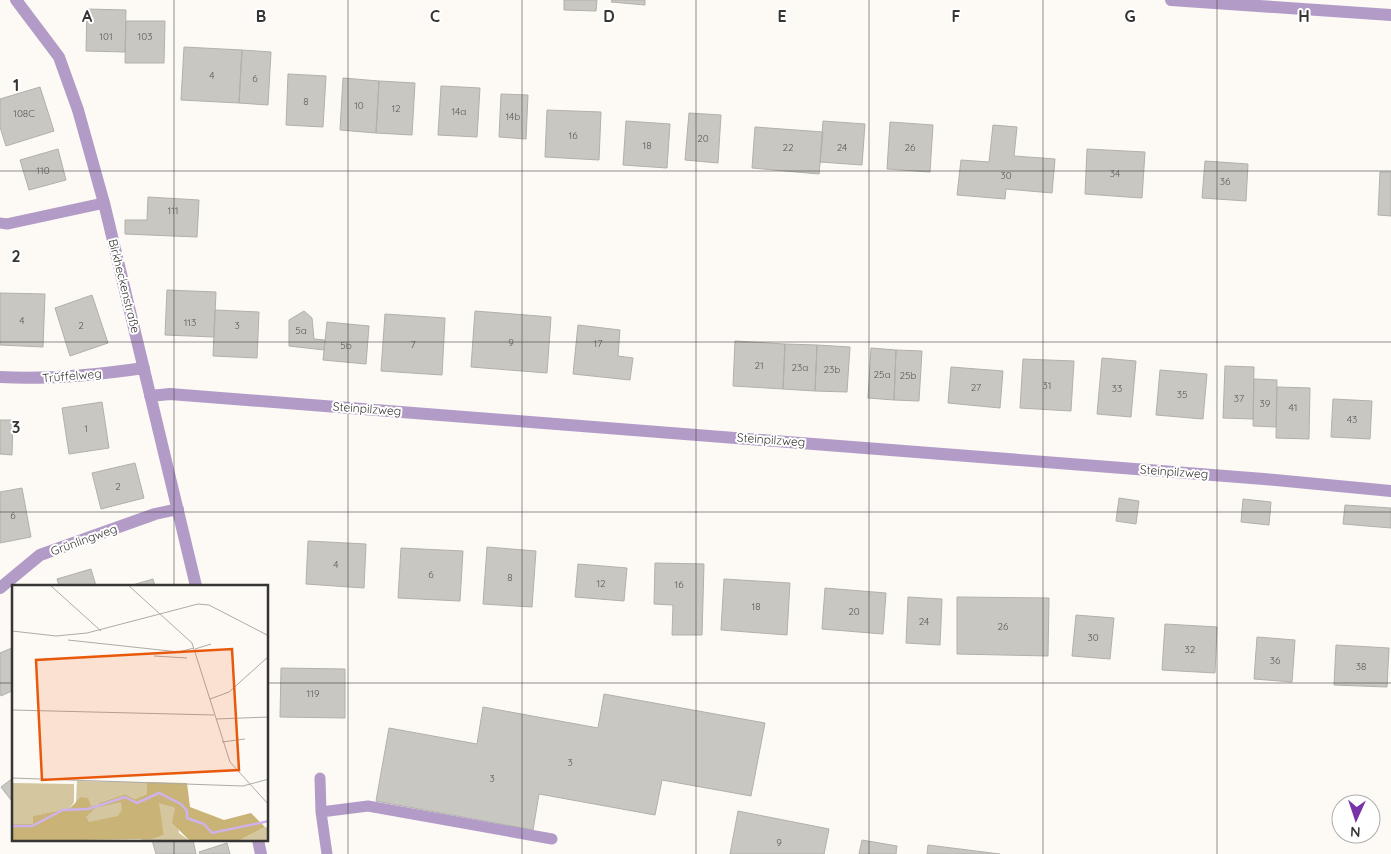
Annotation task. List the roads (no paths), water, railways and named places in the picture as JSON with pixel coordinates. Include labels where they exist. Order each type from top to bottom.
[{"type":"street","name":"Birkheckenstraße","points":[[16,0],[59,57],[78,110],[104,203],[196,585]]},
{"type":"street","points":[[1171,0],[1391,15]]},
{"type":"street","name":"Trüffelweg","points":[[0,376],[36,379],[144,368]]},
{"type":"street","name":"Steinpilzweg","points":[[150,396],[170,394],[1244,477],[1391,491]]},
{"type":"street","name":"Grünlingweg","points":[[0,588],[40,556],[155,514],[178,509]]},
{"type":"lane","points":[[0,223],[7,224],[104,203]]},
{"type":"lane","points":[[320,778],[321,812],[327,854]]},
{"type":"lane","points":[[321,812],[368,806],[552,839]]}]
